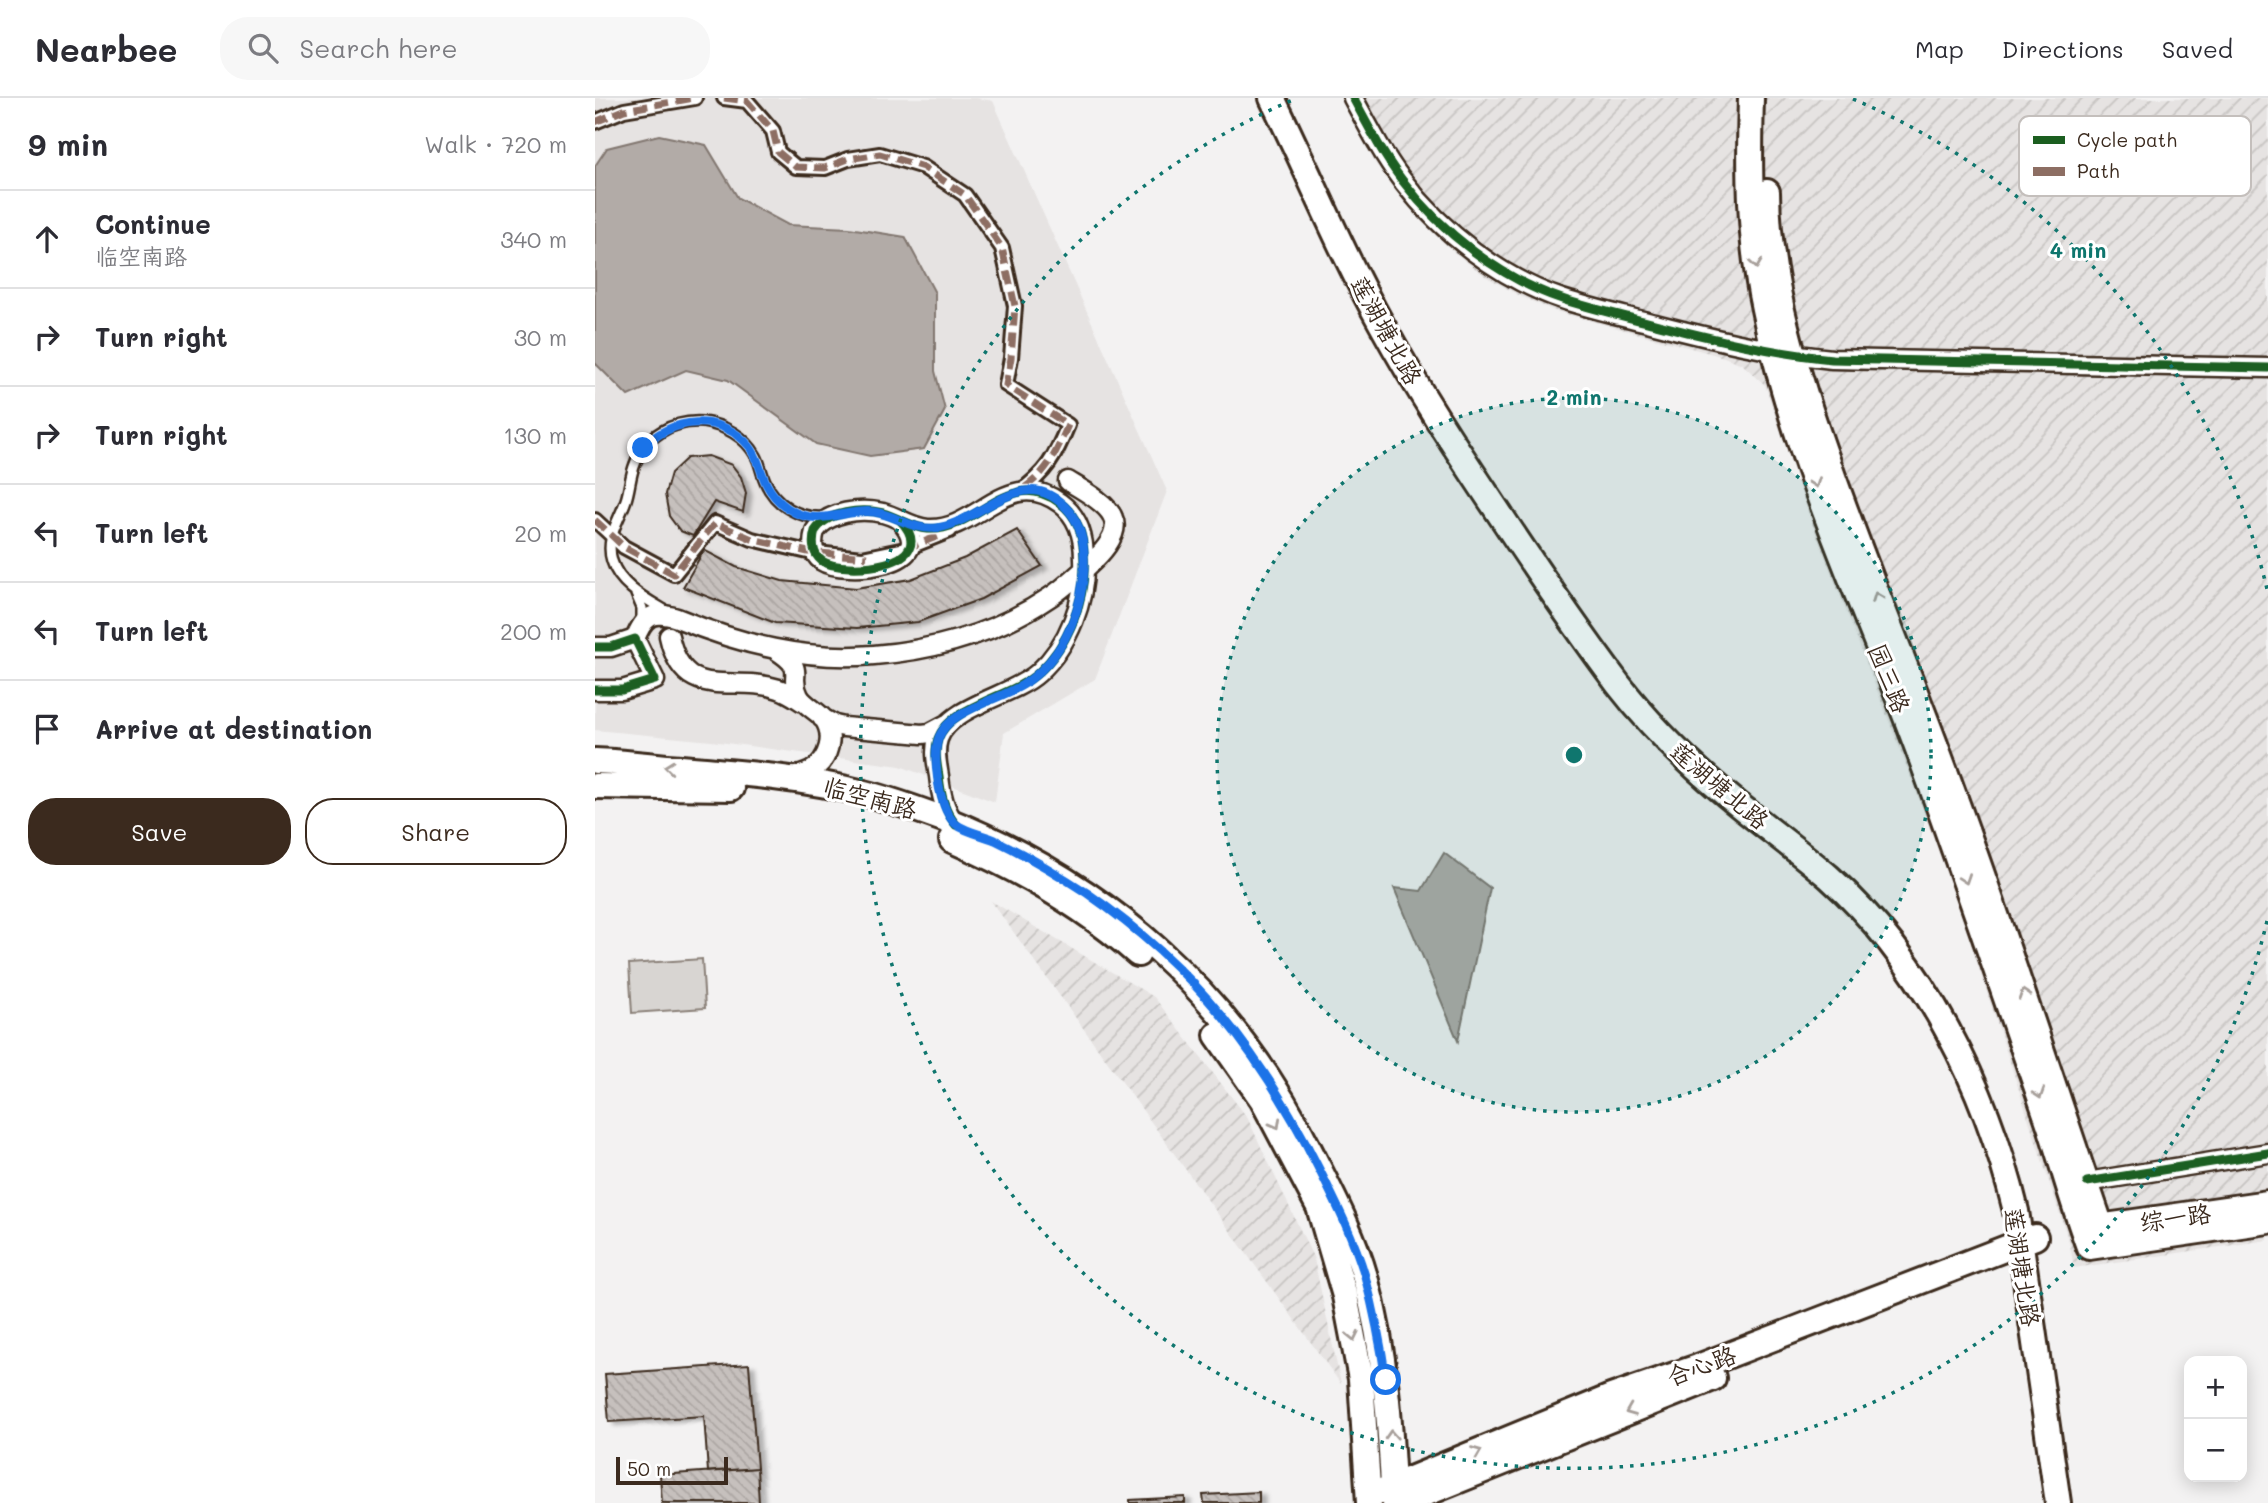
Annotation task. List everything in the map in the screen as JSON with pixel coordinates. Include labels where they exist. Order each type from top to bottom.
[{"type":"main road","name":"莲湖塘北路","points":[[1272,98],[1362,289],[1383,327],[1456,449],[1617,683],[1648,721],[1694,767],[1832,880],[1870,919],[1925,992],[1967,1070],[1992,1129],[2029,1249],[2073,1503]]},
{"type":"main road","name":"莲湖塘北路","points":[[1289,98],[1376,281],[1425,369],[1527,528],[1630,676],[1700,753],[1838,865],[1871,896],[1914,947],[1939,983],[1963,1026],[2007,1123],[2020,1167],[2058,1503]]},
{"type":"main road","name":"园三路","points":[[1751,98],[1751,203],[1755,257],[1764,309],[1810,411],[1999,921],[2087,1182],[2095,1237]]},
{"type":"main road","name":"园三路","points":[[1767,98],[1767,201],[1782,309],[1784,353],[1813,478],[1951,838],[2050,1128],[2095,1237]]},
{"type":"main road","name":"临空南路","points":[[595,761],[734,771],[789,778],[866,793],[911,807],[997,841],[1084,892],[1121,918],[1195,984],[1254,1055],[1303,1136],[1355,1248],[1381,1346],[1396,1497]]},
{"type":"main road","name":"临空南路","points":[[595,786],[713,786],[781,793],[846,805],[905,822],[1014,868],[1072,904],[1125,942],[1165,978],[1230,1051],[1262,1099],[1319,1207],[1345,1296],[1361,1379],[1369,1499]]},
{"type":"main road","name":"综一路","points":[[2095,1237],[2268,1203]]},
{"type":"main road","name":"综一路","points":[[2095,1237],[2268,1222]]},
{"type":"main road","name":"合心路","points":[[1369,1499],[1396,1497],[1611,1397],[2029,1249]]},
{"type":"street","points":[[595,122],[624,110],[695,98]]},
{"type":"street","points":[[724,98],[747,101],[773,131],[778,152],[796,167],[825,168],[848,159],[880,154],[923,167],[965,195],[1002,248],[1015,306],[1006,385],[1068,425],[1054,457],[1034,481],[998,506],[955,530],[910,545]]},
{"type":"street","points":[[1353,98],[1402,180],[1427,209],[1456,237],[1491,264],[1560,298],[1697,335],[1784,353],[1832,359],[2268,368]]},
{"type":"street","points":[[1068,481],[1097,500],[1113,517],[1115,525],[1082,591]]},
{"type":"street","points":[[928,529],[871,511],[837,515],[818,525],[814,546],[821,560],[836,565],[877,565],[897,560],[904,555],[918,534],[953,524],[1008,494],[1020,491],[1049,496],[1071,513],[1081,532],[1083,543],[1082,591],[1065,640],[1042,669],[1025,683],[961,715],[941,731],[936,758],[944,806],[956,825]]},
{"type":"street","points":[[595,520],[624,547],[674,575],[715,523],[752,539],[814,546]]},
{"type":"street","points":[[900,520],[911,534],[910,545]]},
{"type":"street","points":[[595,647],[611,647],[639,631],[648,617],[656,614],[677,618],[722,636],[776,650],[834,656],[902,652],[961,638],[1010,621],[1052,596],[1100,556]]},
{"type":"street","points":[[595,690],[622,691],[655,680],[639,631]]},
{"type":"street","points":[[669,636],[677,661],[684,671],[694,678],[721,684],[777,688],[806,704]]},
{"type":"street","points":[[776,650],[793,663],[799,697],[822,718],[835,725],[922,734],[938,730],[950,723]]},
{"type":"street","points":[[789,778],[810,771],[827,752],[830,733],[822,718]]},
{"type":"street","points":[[2087,1182],[2268,1153]]},
{"type":"lane","points":[[677,618],[633,589],[622,578],[612,561],[611,536],[626,501],[635,464],[643,448],[663,430],[689,422],[718,425],[744,441],[755,455],[770,492],[783,505],[813,517],[837,515]]},
{"type":"lane","points":[[798,513],[807,523],[814,546]]},
{"type":"lane","points":[[633,589],[640,601],[639,631]]},
{"type":"shaded area","points":[[595,98],[976,98],[993,101],[1167,491],[1095,679],[1004,733],[995,802],[900,766],[711,741],[595,730]]},
{"type":"shaded area","points":[[1340,98],[2268,98],[2268,1240],[2074,1268],[2070,1245],[1954,892],[1811,521],[1765,385],[1742,364],[1555,311],[1522,297],[1485,276],[1423,223],[1376,164]]},
{"type":"shaded area","points":[[659,135],[706,145],[738,198],[788,225],[849,228],[905,237],[935,293],[935,371],[945,410],[924,449],[870,456],[816,444],[728,380],[686,370],[628,396],[595,363],[595,166],[607,148]]},
{"type":"shaded area","points":[[1444,853],[1490,888],[1458,1041],[1394,888],[1421,891]]},
{"type":"shaded area","points":[[991,901],[1154,997],[1247,1117],[1314,1259],[1341,1384]]},
{"type":"shaded area","points":[[702,959],[705,1008],[632,1013],[629,964]]},
{"type":"building","points":[[708,456],[732,465],[741,477],[746,493],[743,512],[714,502],[693,536],[680,531],[669,516],[665,494],[671,473],[687,458]]},
{"type":"building","points":[[1017,530],[1042,566],[981,599],[918,622],[857,628],[775,623],[683,587],[704,550],[736,567],[782,581],[856,588],[911,579],[965,558]]},
{"type":"building","points":[[749,1364],[757,1468],[708,1472],[704,1416],[609,1422],[605,1374]]},
{"type":"building","points":[[757,1468],[759,1503],[662,1503],[660,1475]]},
{"type":"building","points":[[1259,1492],[1259,1503],[1204,1503],[1203,1495]]},
{"type":"building","points":[[1185,1497],[1185,1503],[1130,1503],[1130,1500]]},
{"type":"marked path","points":[[595,122],[624,110],[695,98]]},
{"type":"marked path","points":[[724,98],[747,101],[773,131],[778,152],[796,167],[825,168],[848,159],[880,154],[923,167],[965,195],[1002,248],[1015,306],[1006,385],[1068,425],[1050,462],[1020,491]]},
{"type":"marked path","points":[[595,520],[624,547],[674,574],[715,523],[752,539],[808,552],[867,557]]},
{"type":"marked path","points":[[905,549],[944,534]]},
{"type":"cycle path","points":[[1353,98],[1402,180],[1435,218],[1474,252],[1516,279],[1573,303],[1721,340],[1832,359],[2268,368]]},
{"type":"cycle path","points":[[900,520],[910,536],[909,548],[900,557],[885,563],[868,567],[833,565],[822,561],[815,551],[815,531],[836,515],[855,511],[874,512],[889,515],[922,528],[946,527],[1008,495],[1024,491],[1041,493],[1066,508],[1076,521],[1083,543],[1082,590],[1073,621],[1059,649],[1038,673],[955,718],[944,728],[938,739],[936,758],[942,796],[956,825]]},
{"type":"cycle path","points":[[595,647],[611,647],[635,639],[655,680],[622,690],[595,690]]},
{"type":"cycle path","points":[[2087,1182],[2268,1153]]},
{"type":"route","points":[[643,448],[649,440],[671,426],[699,422],[728,429],[750,447],[759,463],[765,483],[776,499],[806,517],[871,511],[916,527],[940,528],[967,518],[1015,491],[1037,492],[1049,496],[1071,513],[1081,532],[1084,559],[1082,591],[1073,622],[1056,653],[1037,674],[1013,690],[961,715],[941,731],[936,758],[944,806],[956,825],[997,841],[1040,865],[1121,918],[1195,984],[1254,1055],[1303,1136],[1355,1248],[1372,1303],[1386,1380]]}]
